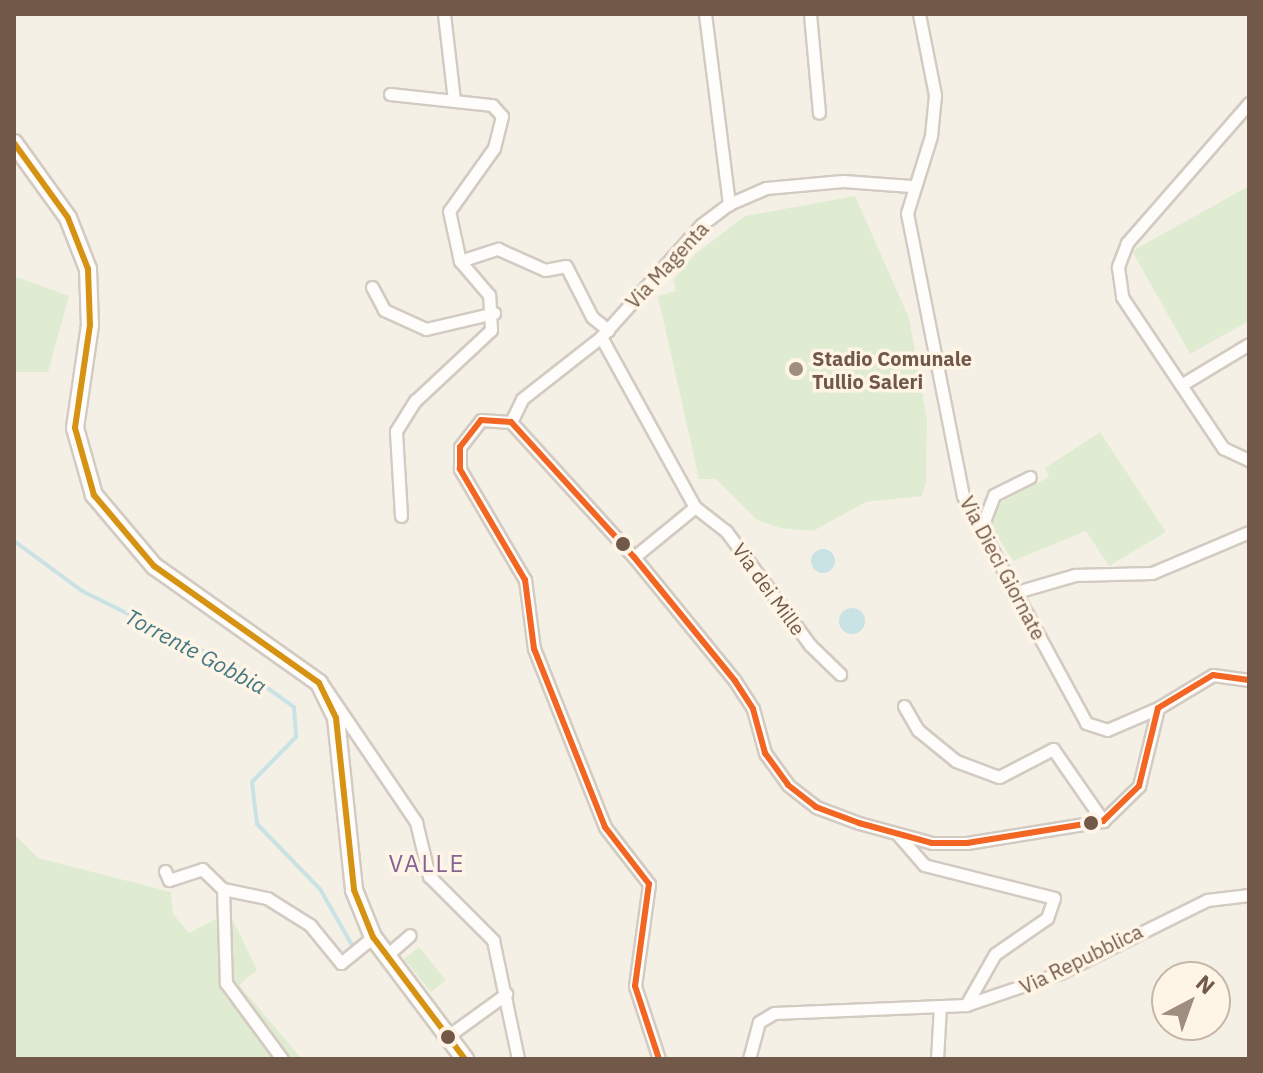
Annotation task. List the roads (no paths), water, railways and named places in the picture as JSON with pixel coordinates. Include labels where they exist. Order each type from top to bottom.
[{"type":"main road","points":[[14,143],[68,218],[88,269],[90,325],[75,428],[94,495],[154,566],[319,683],[336,718],[354,890],[373,937],[465,1059]]},
{"type":"street","points":[[444,14],[454,100]]},
{"type":"street","points":[[705,14],[729,204]]},
{"type":"street","points":[[810,14],[819,113]]},
{"type":"street","name":"Via Dieci Giornate","points":[[919,14],[935,95],[931,136],[911,186],[907,213],[963,496],[1013,593],[1093,729],[1107,730],[1158,708]]},
{"type":"street","points":[[390,94],[492,105],[503,130],[449,211],[460,261],[494,313]]},
{"type":"street","points":[[1249,103],[1127,243],[1118,267],[1122,297],[1223,448],[1249,460]]},
{"type":"street","name":"Via Magenta","points":[[511,422],[522,399],[604,334],[701,225],[729,204],[766,188],[843,181],[911,186]]},
{"type":"street","name":"Via dei Mille","points":[[460,261],[498,249],[545,270],[566,266],[695,507],[726,531],[810,645],[840,674]]},
{"type":"street","points":[[372,287],[384,310],[426,329],[494,313]]},
{"type":"street","points":[[401,516],[396,431],[415,401],[479,348],[494,313]]},
{"type":"street","points":[[1181,385],[1249,344]]},
{"type":"street","points":[[659,1059],[635,986],[649,884],[605,827],[534,649],[525,580],[460,469],[469,430],[494,416],[511,422],[634,557],[735,681],[753,709],[765,753],[788,785],[816,807],[899,836],[967,843],[1103,821],[1139,786],[1158,708],[1213,675],[1249,680]]},
{"type":"street","points":[[981,529],[994,495],[1030,477]]},
{"type":"street","points":[[634,557],[695,507]]},
{"type":"street","points":[[1013,593],[1075,575],[1152,573],[1249,532]]},
{"type":"street","points":[[319,683],[332,692],[416,822],[441,894],[493,940],[518,1059]]},
{"type":"street","points":[[904,706],[918,730],[956,761],[999,777],[1053,749],[1103,821]]},
{"type":"street","points":[[899,836],[924,865],[1054,898],[1047,918],[995,954],[966,1005]]},
{"type":"street","points":[[165,871],[169,880],[202,869],[223,889],[267,898],[310,925],[341,963],[373,937]]},
{"type":"street","points":[[223,889],[226,983],[282,1059]]},
{"type":"street","name":"Via Repubblica","points":[[749,1059],[759,1022],[774,1013],[966,1005],[1060,973],[1207,900],[1249,895]]},
{"type":"street","points":[[387,955],[410,935]]},
{"type":"street","points":[[448,1036],[506,994]]},
{"type":"street","points":[[937,1059],[940,1006]]},
{"type":"water","points":[[823,549],[831,553],[835,561],[831,569],[823,573],[815,569],[811,561],[815,553]]},
{"type":"water","points":[[852,608],[862,611],[865,621],[862,631],[852,634],[842,631],[839,621],[842,611]]},
{"type":"waterway","name":"Torrente Gobbia","points":[[14,541],[82,591],[247,673],[294,707],[296,737],[252,782],[257,824],[320,889],[352,945]]},
{"type":"place","name":"Stadio Comunale Tullio Saleri","points":[[796,369]]},
{"type":"district","name":"VALLE","points":[[427,864]]}]
